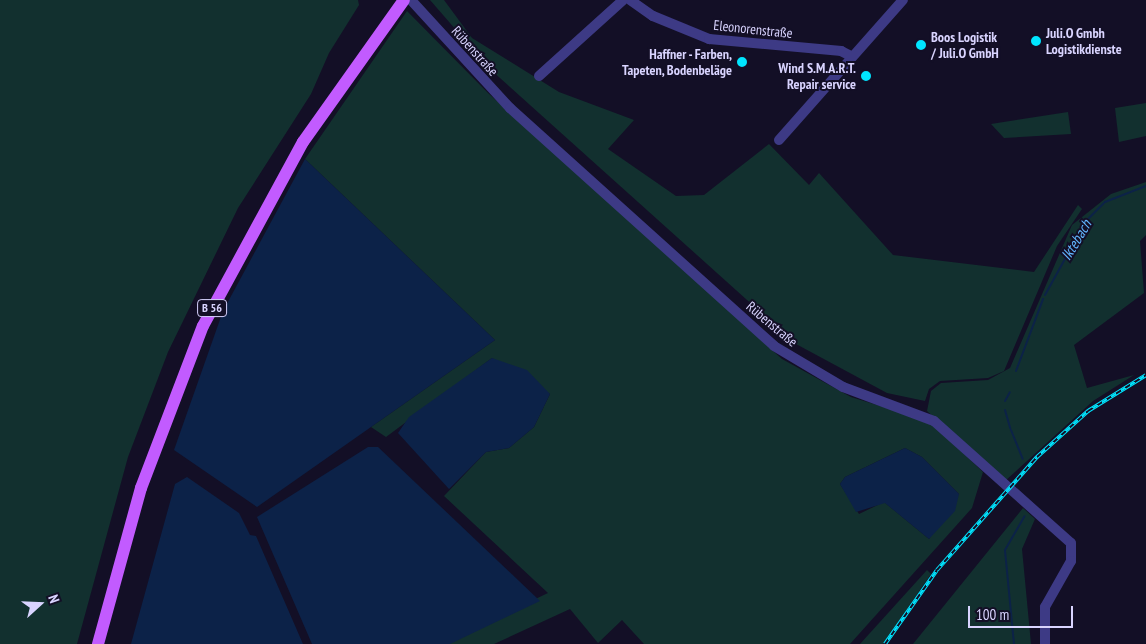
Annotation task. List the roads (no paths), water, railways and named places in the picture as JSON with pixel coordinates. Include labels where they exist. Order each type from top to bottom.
[{"type":"main road","name":"B 56","points":[[98,644],[141,488],[203,326],[303,142],[404,2]]},
{"type":"street","points":[[539,76],[623,0]]},
{"type":"street","name":"Eleonorenstraße","points":[[630,0],[653,16],[710,39],[841,51],[851,56]]},
{"type":"street","points":[[779,140],[851,56],[903,0]]},
{"type":"street","name":"Rübenstraße","points":[[404,2],[510,108],[774,346],[843,387],[934,421],[1071,543],[1071,561],[1045,607],[1045,644]]},
{"type":"water","points":[[305,159],[495,340],[257,507],[174,450],[223,311]]},
{"type":"water","points":[[492,358],[527,370],[550,394],[534,427],[509,448],[486,452],[449,489],[398,433],[409,417]]},
{"type":"water","points":[[368,447],[378,447],[540,601],[450,644],[312,644],[257,517]]},
{"type":"water","points":[[905,448],[922,457],[959,494],[955,511],[929,539],[885,503],[856,512],[840,484],[845,477]]},
{"type":"water","points":[[187,477],[239,513],[250,535],[256,536],[303,644],[131,644],[175,484]]},
{"type":"waterway","name":"Iktebach","points":[[1045,295],[1086,221],[1105,202],[1146,186]]},
{"type":"waterway","name":"Iktebach","points":[[1016,371],[1043,299]]},
{"type":"waterway","name":"Iktebach","points":[[1005,401],[1010,392]]},
{"type":"waterway","name":"Iktebach","points":[[1005,410],[1010,428]]},
{"type":"waterway","name":"Iktebach","points":[[1011,430],[1023,459]]},
{"type":"waterway","name":"Iktebach","points":[[1014,644],[1005,550],[1025,516]]},
{"type":"railway","points":[[885,644],[937,570],[1037,457],[1088,411],[1146,375]]},
{"type":"place","name":"Juli.O Gmbh Logistikdienste","points":[[1036,41]]},
{"type":"place","name":"Boos Logistik / Juli.O GmbH","points":[[921,45]]},
{"type":"place","name":"Haffner - Farben, Tapeten, Bodenbeläge","points":[[742,62]]},
{"type":"place","name":"Wind S.M.A.R.T. Repair service","points":[[866,76]]}]
